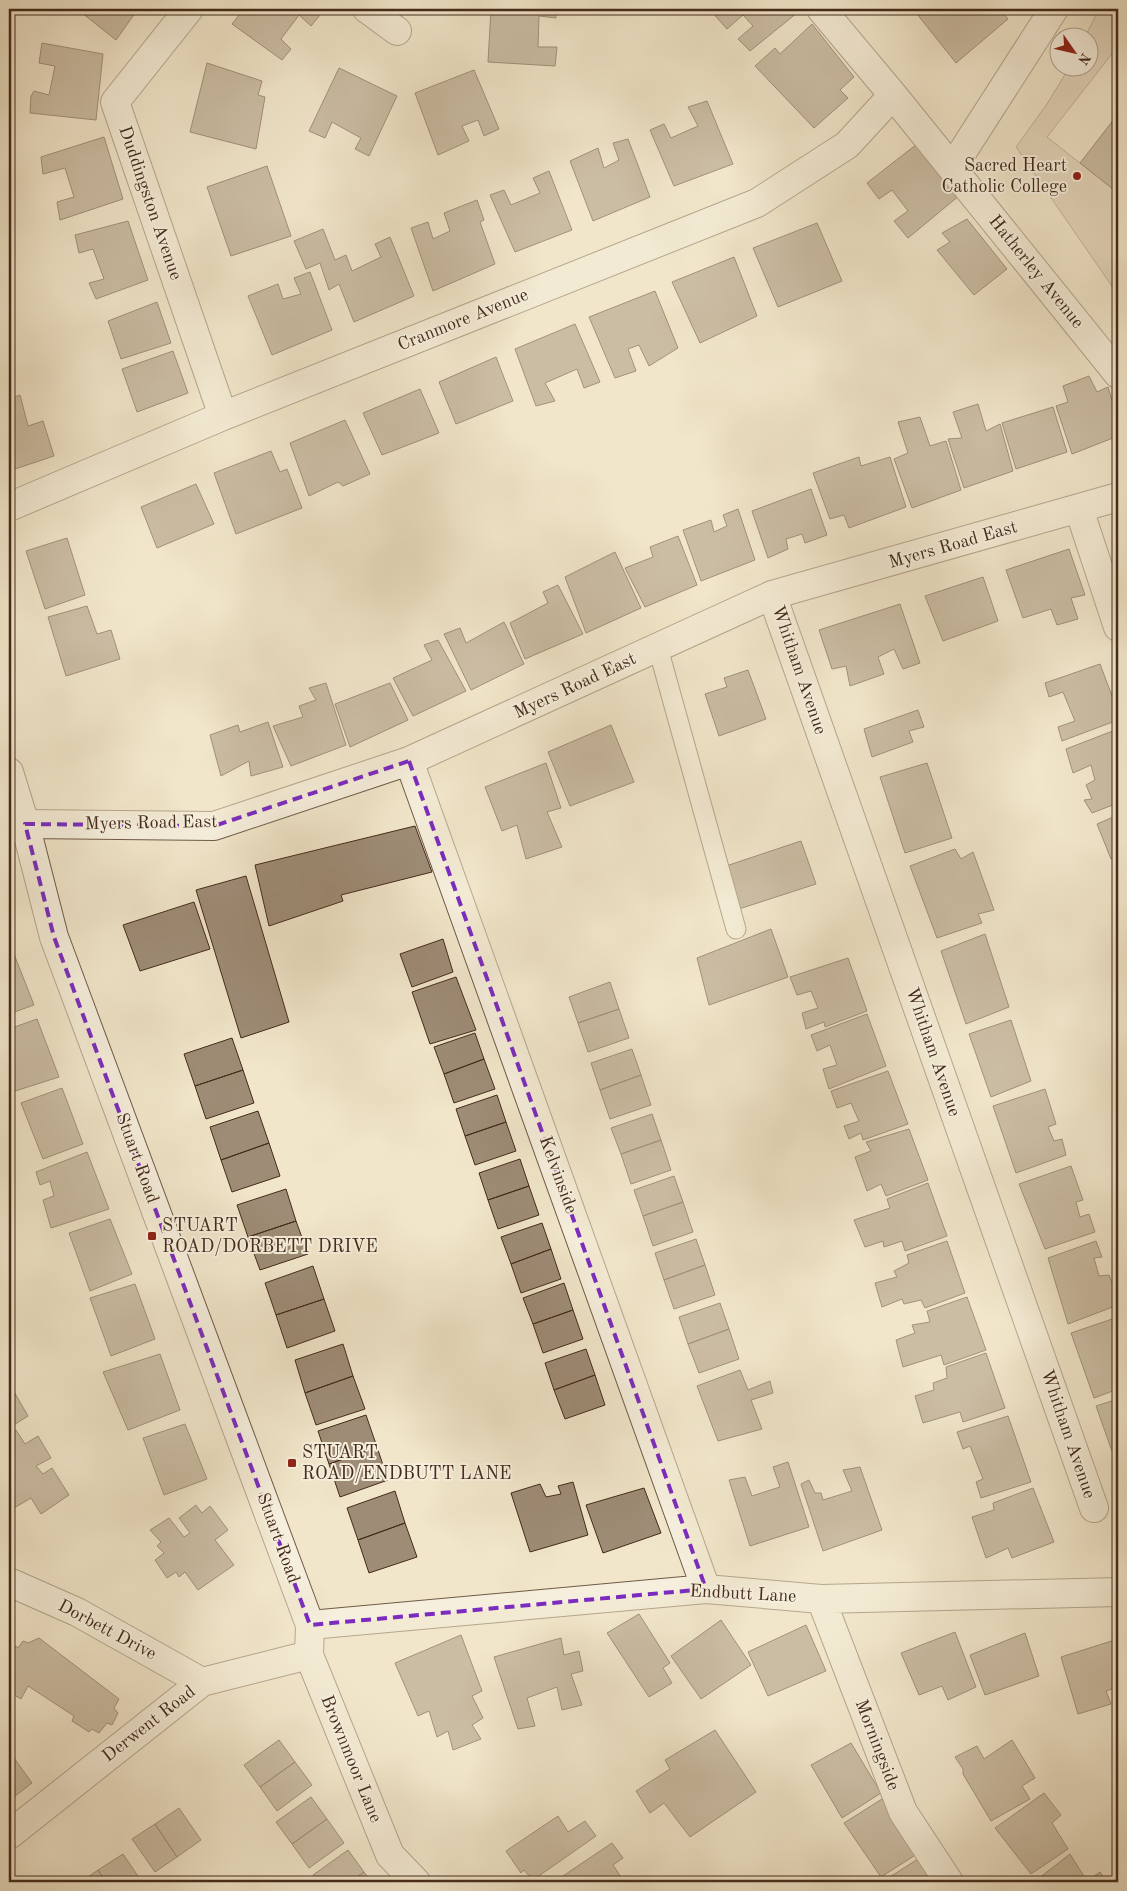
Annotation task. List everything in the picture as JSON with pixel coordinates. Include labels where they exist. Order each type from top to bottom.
[{"type":"street","name":"Duddingston Avenue","points":[[189,9],[115,102],[224,416]]},
{"type":"street","points":[[367,9],[397,31]]},
{"type":"street","name":"Hatherley Avenue","points":[[821,9],[893,95],[1118,374]]},
{"type":"street","points":[[952,168],[1054,9]]},
{"type":"street","name":"Cranmore Avenue","points":[[9,507],[224,416],[757,203],[847,145],[893,95]]},
{"type":"street","name":"Myers Road East","points":[[17,826],[214,826],[409,761],[772,595],[1118,498]]},
{"type":"street","points":[[1079,509],[1118,627]]},
{"type":"street","name":"Whitham Avenue","points":[[772,595],[1094,1508]]},
{"type":"street","name":"Kelvinside","points":[[409,761],[706,1589]]},
{"type":"street","name":"Stuart Road","points":[[9,772],[17,826],[54,937],[310,1625]]},
{"type":"street","name":"Dorbett Drive","points":[[9,1582],[77,1612],[202,1682]]},
{"type":"street","name":"Endbutt Lane","points":[[310,1625],[706,1589],[821,1599],[1118,1592]]},
{"type":"street","name":"Morningside","points":[[821,1599],[903,1812],[949,1882]]},
{"type":"street","name":"Brownmoor Lane","points":[[310,1625],[309,1655],[390,1855],[416,1882]]},
{"type":"street","name":"Derwent Road","points":[[9,1835],[202,1682],[309,1655]]},
{"type":"lane","points":[[658,648],[736,929]]},
{"type":"highlighted area","points":[[409,761],[706,1589],[310,1625],[54,937],[25,824],[214,826]]},
{"type":"shaded area","points":[[1099,9],[1118,9],[1118,46],[1100,69],[1100,28],[1090,28]]},
{"type":"shaded area","points":[[1063,78],[1093,78],[1047,137],[1118,193],[1118,295],[1016,147]]},
{"type":"building","points":[[77,9],[138,9],[116,40]]},
{"type":"building","points":[[244,9],[325,9],[311,26],[299,15],[281,39],[291,49],[282,60],[232,24]]},
{"type":"building","points":[[491,9],[555,9],[556,18],[539,16],[538,47],[557,47],[555,66],[488,62]]},
{"type":"building","points":[[709,9],[793,9],[797,13],[750,51],[738,39],[753,26],[743,15],[727,29]]},
{"type":"building","points":[[913,9],[1000,9],[1008,19],[956,63]]},
{"type":"building","points":[[812,24],[854,77],[840,90],[848,98],[814,128],[755,66],[775,48],[780,54]]},
{"type":"building","points":[[42,43],[103,54],[96,120],[30,113],[31,96],[34,91],[49,95],[55,66],[39,63]]},
{"type":"building","points":[[207,63],[262,81],[258,95],[265,97],[256,149],[190,132]]},
{"type":"building","points":[[339,68],[397,96],[369,156],[355,149],[361,138],[332,122],[325,138],[309,131]]},
{"type":"building","points":[[474,70],[499,129],[484,136],[478,120],[462,126],[469,141],[438,155],[415,93]]},
{"type":"building","points":[[707,101],[733,164],[674,186],[650,130],[664,124],[671,138],[698,126],[688,107]]},
{"type":"building","points":[[1118,114],[1118,193],[1080,163]]},
{"type":"building","points":[[104,137],[123,199],[60,220],[57,202],[74,197],[65,168],[43,174],[41,157]]},
{"type":"building","points":[[628,139],[650,197],[593,221],[570,161],[598,148],[604,168],[619,160],[613,143]]},
{"type":"building","points":[[917,144],[960,195],[908,238],[894,221],[908,211],[892,190],[879,199],[867,183]]},
{"type":"building","points":[[267,166],[291,236],[231,256],[207,187]]},
{"type":"building","points":[[549,171],[572,230],[515,252],[490,195],[504,190],[511,205],[540,193],[533,178]]},
{"type":"building","points":[[477,200],[484,220],[480,222],[495,264],[433,291],[411,228],[428,222],[433,239],[450,231],[444,213]]},
{"type":"building","points":[[967,219],[1007,269],[974,295],[937,250],[950,242],[942,233]]},
{"type":"building","points":[[128,221],[148,280],[96,299],[89,283],[104,279],[93,249],[79,253],[75,235]]},
{"type":"building","points":[[817,223],[842,281],[778,307],[753,248]]},
{"type":"building","points":[[323,229],[335,260],[346,255],[352,271],[381,257],[375,244],[390,237],[414,296],[354,322],[339,284],[329,290],[320,263],[306,269],[294,241]]},
{"type":"building","points":[[734,257],[757,316],[700,343],[672,282]]},
{"type":"building","points":[[310,272],[332,330],[272,355],[248,296],[278,284],[283,299],[301,294],[294,278]]},
{"type":"building","points":[[655,291],[678,348],[649,366],[639,345],[628,349],[636,371],[615,378],[589,317]]},
{"type":"building","points":[[157,302],[171,343],[121,359],[108,321]]},
{"type":"building","points":[[575,324],[600,382],[584,388],[577,369],[545,383],[555,401],[536,406],[515,349]]},
{"type":"building","points":[[173,351],[188,393],[137,412],[122,369]]},
{"type":"building","points":[[496,357],[513,401],[456,424],[439,382]]},
{"type":"building","points":[[1089,376],[1097,392],[1108,387],[1118,420],[1118,436],[1072,454],[1056,406],[1068,402],[1063,386]]},
{"type":"building","points":[[420,389],[439,433],[382,455],[363,413]]},
{"type":"building","points":[[20,395],[28,426],[43,421],[54,456],[9,471],[9,399]]},
{"type":"building","points":[[978,404],[986,431],[1000,424],[1013,471],[964,488],[948,439],[962,438],[953,412]]},
{"type":"building","points":[[1053,407],[1067,452],[1016,469],[1002,423]]},
{"type":"building","points":[[920,417],[930,446],[946,441],[961,490],[912,508],[894,459],[908,453],[898,422]]},
{"type":"building","points":[[345,420],[370,474],[343,486],[338,482],[309,496],[290,443]]},
{"type":"building","points":[[271,451],[280,472],[287,469],[302,508],[236,534],[214,473]]},
{"type":"building","points":[[859,457],[861,466],[890,457],[906,507],[849,528],[844,515],[830,519],[813,473]]},
{"type":"building","points":[[196,484],[214,524],[157,548],[141,507]]},
{"type":"building","points":[[811,489],[827,535],[805,543],[802,534],[786,539],[788,549],[768,558],[752,511]]},
{"type":"building","points":[[738,509],[755,560],[701,581],[683,530],[711,520],[714,532],[727,526],[723,515]]},
{"type":"building","points":[[678,536],[697,585],[645,607],[625,568],[653,557],[650,547]]},
{"type":"building","points":[[67,538],[85,595],[45,609],[26,551]]},
{"type":"building","points":[[1069,549],[1085,595],[1071,598],[1078,619],[1057,625],[1051,609],[1023,618],[1006,570]]},
{"type":"building","points":[[615,552],[641,608],[586,633],[565,577]]},
{"type":"building","points":[[983,577],[998,621],[943,641],[925,596]]},
{"type":"building","points":[[558,585],[583,634],[525,659],[510,623],[548,603],[543,592]]},
{"type":"building","points":[[900,604],[920,663],[903,669],[894,649],[878,657],[884,674],[850,686],[846,666],[832,669],[819,630]]},
{"type":"building","points":[[87,606],[97,634],[111,630],[120,659],[66,676],[48,617]]},
{"type":"building","points":[[504,622],[524,664],[471,690],[444,634],[460,628],[466,643]]},
{"type":"building","points":[[438,640],[466,691],[413,716],[393,678],[432,660],[424,645]]},
{"type":"building","points":[[1100,664],[1118,712],[1118,720],[1062,741],[1058,727],[1075,721],[1063,692],[1049,697],[1045,683]]},
{"type":"building","points":[[748,670],[766,719],[719,736],[705,694],[727,687],[724,678]]},
{"type":"building","points":[[326,683],[346,745],[291,766],[273,726],[303,717],[299,706],[316,700],[309,688]]},
{"type":"building","points":[[390,683],[408,720],[350,747],[335,704]]},
{"type":"building","points":[[918,710],[924,727],[909,731],[913,742],[872,757],[864,729]]},
{"type":"building","points":[[268,722],[283,767],[251,776],[249,761],[221,776],[210,735],[238,725],[240,732]]},
{"type":"building","points":[[611,725],[634,782],[570,806],[548,752]]},
{"type":"building","points":[[1118,729],[1118,803],[1092,813],[1084,800],[1092,799],[1086,785],[1095,780],[1091,765],[1073,773],[1066,749]]},
{"type":"building","points":[[546,763],[561,808],[547,812],[562,847],[526,859],[517,825],[502,831],[485,787]]},
{"type":"building","points":[[927,763],[952,838],[905,853],[880,777]]},
{"type":"building","points":[[1118,815],[1118,856],[1111,859],[1097,824]]},
{"type":"building","points":[[415,826],[432,872],[341,895],[343,901],[269,926],[255,865]]},
{"type":"building","points":[[801,841],[816,884],[739,909],[726,866]]},
{"type":"building","points":[[955,849],[961,859],[973,852],[994,910],[978,914],[982,923],[937,938],[910,866]]},
{"type":"building","points":[[246,876],[289,1022],[241,1038],[196,890]]},
{"type":"building","points":[[194,902],[210,949],[140,971],[123,925]]},
{"type":"building","points":[[771,929],[788,977],[709,1005],[697,958]]},
{"type":"building","points":[[985,934],[1009,1007],[966,1024],[941,951]]},
{"type":"building","points":[[443,939],[453,972],[412,987],[400,954]]},
{"type":"building","points":[[12,949],[34,1005],[9,1014],[9,950]]},
{"type":"building","points":[[848,958],[867,1011],[825,1027],[824,1022],[806,1029],[802,1013],[818,1008],[811,991],[797,995],[790,977]]},
{"type":"building","points":[[456,977],[476,1030],[430,1044],[412,992]]},
{"type":"building","points":[[610,982],[619,1009],[578,1023],[569,997]]},
{"type":"building","points":[[619,1009],[629,1038],[588,1052],[578,1023]]},
{"type":"building","points":[[867,1014],[886,1066],[829,1089],[823,1069],[837,1065],[830,1045],[817,1051],[811,1035]]},
{"type":"building","points":[[37,1019],[59,1077],[9,1093],[9,1029]]},
{"type":"building","points":[[1011,1020],[1031,1081],[991,1097],[969,1034]]},
{"type":"building","points":[[475,1033],[484,1059],[444,1074],[434,1047]]},
{"type":"building","points":[[232,1038],[243,1070],[195,1086],[184,1054]]},
{"type":"building","points":[[632,1049],[641,1075],[600,1090],[591,1063]]},
{"type":"building","points":[[484,1059],[495,1089],[454,1103],[444,1074]]},
{"type":"building","points":[[243,1070],[254,1103],[206,1119],[195,1086]]},
{"type":"building","points":[[888,1071],[908,1124],[863,1140],[861,1133],[849,1139],[844,1126],[859,1121],[851,1103],[837,1108],[831,1091]]},
{"type":"building","points":[[641,1075],[651,1105],[610,1119],[600,1090]]},
{"type":"building","points":[[62,1088],[83,1144],[43,1159],[21,1103]]},
{"type":"building","points":[[1045,1089],[1056,1124],[1048,1127],[1054,1141],[1062,1139],[1066,1155],[1016,1173],[993,1106]]},
{"type":"building","points":[[497,1095],[506,1122],[465,1136],[456,1109]]},
{"type":"building","points":[[258,1111],[269,1143],[221,1160],[210,1127]]},
{"type":"building","points":[[652,1114],[661,1140],[621,1154],[611,1128]]},
{"type":"building","points":[[506,1122],[516,1151],[475,1165],[465,1136]]},
{"type":"building","points":[[909,1129],[928,1180],[886,1196],[881,1184],[867,1191],[855,1157],[871,1151],[866,1142]]},
{"type":"building","points":[[661,1140],[671,1170],[631,1184],[621,1154]]},
{"type":"building","points":[[269,1143],[280,1176],[232,1192],[221,1160]]},
{"type":"building","points":[[87,1152],[109,1209],[51,1228],[43,1200],[54,1196],[50,1181],[40,1185],[36,1172]]},
{"type":"building","points":[[520,1159],[529,1186],[488,1200],[479,1173]]},
{"type":"building","points":[[1071,1166],[1083,1200],[1076,1202],[1080,1217],[1089,1214],[1095,1232],[1045,1249],[1019,1184]]},
{"type":"building","points":[[674,1176],[683,1202],[643,1216],[634,1190]]},
{"type":"building","points":[[928,1183],[947,1236],[905,1251],[902,1241],[884,1247],[883,1241],[865,1247],[854,1220],[890,1208],[887,1199]]},
{"type":"building","points":[[529,1186],[539,1215],[498,1229],[488,1200]]},
{"type":"building","points":[[286,1189],[296,1221],[248,1237],[237,1205]]},
{"type":"building","points":[[683,1202],[693,1232],[653,1246],[643,1216]]},
{"type":"building","points":[[110,1219],[132,1274],[90,1291],[69,1233]]},
{"type":"building","points":[[296,1221],[308,1254],[260,1270],[248,1237]]},
{"type":"building","points":[[542,1223],[551,1249],[511,1264],[501,1237]]},
{"type":"building","points":[[696,1239],[705,1265],[664,1280],[655,1253]]},
{"type":"building","points":[[947,1241],[965,1293],[925,1308],[921,1300],[904,1304],[902,1299],[882,1307],[875,1283],[897,1277],[894,1271],[909,1263],[907,1255]]},
{"type":"building","points":[[1096,1241],[1102,1257],[1094,1258],[1099,1276],[1109,1275],[1118,1305],[1068,1324],[1048,1258]]},
{"type":"building","points":[[551,1249],[561,1279],[521,1293],[511,1264]]},
{"type":"building","points":[[705,1265],[715,1295],[674,1309],[664,1280]]},
{"type":"building","points":[[313,1266],[324,1299],[276,1315],[265,1283]]},
{"type":"building","points":[[564,1283],[573,1310],[533,1324],[523,1298]]},
{"type":"building","points":[[135,1284],[155,1339],[111,1356],[90,1298]]},
{"type":"building","points":[[967,1297],[986,1350],[944,1365],[941,1355],[903,1367],[896,1340],[915,1333],[912,1325],[930,1322],[927,1311]]},
{"type":"building","points":[[324,1299],[335,1331],[287,1348],[276,1315]]},
{"type":"building","points":[[720,1303],[729,1329],[688,1344],[679,1317]]},
{"type":"building","points":[[573,1310],[583,1339],[543,1353],[533,1324]]},
{"type":"building","points":[[1118,1317],[1118,1389],[1094,1398],[1071,1333]]},
{"type":"building","points":[[729,1329],[739,1359],[699,1373],[688,1344]]},
{"type":"building","points":[[343,1344],[353,1376],[305,1393],[295,1360]]},
{"type":"building","points":[[586,1349],[595,1375],[554,1390],[545,1363]]},
{"type":"building","points":[[986,1353],[1005,1408],[963,1422],[960,1412],[923,1423],[915,1396],[934,1390],[933,1383],[947,1378],[946,1367]]},
{"type":"building","points":[[160,1354],[180,1410],[128,1430],[103,1372]]},
{"type":"building","points":[[740,1370],[748,1390],[770,1381],[773,1393],[751,1400],[762,1429],[718,1441],[697,1386]]},
{"type":"building","points":[[595,1375],[605,1405],[565,1419],[554,1390]]},
{"type":"building","points":[[353,1376],[365,1409],[316,1425],[305,1393]]},
{"type":"building","points":[[9,1383],[28,1416],[9,1428]]},
{"type":"building","points":[[1118,1399],[1118,1468],[1096,1406]]},
{"type":"building","points":[[366,1415],[377,1447],[329,1464],[318,1431]]},
{"type":"building","points":[[1008,1416],[1031,1482],[981,1498],[976,1482],[983,1479],[970,1446],[963,1449],[957,1432]]},
{"type":"building","points":[[185,1424],[207,1479],[164,1495],[143,1438]]},
{"type":"building","points":[[16,1430],[25,1444],[38,1436],[51,1458],[36,1466],[43,1474],[52,1468],[69,1495],[41,1514],[31,1498],[9,1511],[9,1436]]},
{"type":"building","points":[[377,1447],[388,1480],[340,1497],[329,1464]]},
{"type":"building","points":[[788,1462],[809,1527],[750,1546],[729,1480],[745,1477],[752,1496],[780,1487],[773,1467]]},
{"type":"building","points":[[860,1467],[882,1530],[823,1551],[801,1484],[809,1480],[815,1493],[821,1493],[823,1500],[852,1491],[843,1470]]},
{"type":"building","points":[[573,1482],[588,1535],[530,1552],[511,1493],[540,1484],[546,1497],[561,1494],[558,1486]]},
{"type":"building","points":[[644,1488],[661,1533],[603,1553],[586,1505]]},
{"type":"building","points":[[1033,1488],[1054,1542],[1012,1558],[1008,1548],[986,1558],[972,1517],[994,1510],[993,1503]]},
{"type":"building","points":[[395,1491],[405,1523],[358,1540],[347,1508]]},
{"type":"building","points":[[196,1505],[202,1513],[210,1506],[228,1530],[215,1540],[234,1565],[198,1590],[185,1572],[179,1577],[176,1572],[167,1578],[155,1560],[164,1553],[157,1546],[161,1542],[150,1530],[169,1518],[184,1537],[190,1533],[179,1518]]},
{"type":"building","points":[[405,1523],[417,1557],[369,1573],[358,1540]]},
{"type":"building","points":[[639,1614],[670,1663],[663,1668],[672,1683],[649,1697],[607,1633]]},
{"type":"building","points":[[721,1620],[751,1665],[701,1699],[671,1656]]},
{"type":"building","points":[[806,1625],[826,1671],[768,1696],[748,1652]]},
{"type":"building","points":[[955,1632],[976,1687],[948,1700],[942,1686],[919,1695],[901,1653]]},
{"type":"building","points":[[1025,1633],[1039,1676],[985,1695],[970,1655]]},
{"type":"building","points":[[461,1635],[482,1691],[472,1696],[483,1718],[472,1725],[481,1739],[453,1750],[448,1731],[437,1737],[429,1711],[418,1716],[395,1663]]},
{"type":"building","points":[[39,1638],[119,1699],[114,1708],[118,1713],[112,1725],[107,1723],[99,1733],[92,1729],[89,1732],[72,1721],[74,1716],[28,1686],[21,1699],[9,1692],[9,1653],[16,1646],[18,1648],[23,1641],[28,1643]]},
{"type":"building","points":[[561,1638],[564,1655],[579,1651],[583,1671],[571,1674],[582,1705],[562,1710],[557,1687],[527,1698],[535,1726],[518,1729],[494,1657]]},
{"type":"building","points":[[1118,1639],[1118,1687],[1106,1691],[1111,1704],[1078,1714],[1061,1657]]},
{"type":"building","points":[[715,1730],[756,1792],[690,1837],[664,1803],[650,1813],[636,1791],[670,1769],[665,1760]]},
{"type":"building","points":[[279,1740],[295,1762],[260,1787],[244,1765]]},
{"type":"building","points":[[1012,1740],[1035,1778],[1022,1786],[1030,1799],[991,1821],[955,1757],[977,1746],[984,1759]]},
{"type":"building","points":[[851,1743],[881,1793],[842,1818],[811,1765]]},
{"type":"building","points":[[9,1751],[32,1783],[9,1801]]},
{"type":"building","points":[[295,1762],[312,1785],[277,1811],[260,1787]]},
{"type":"building","points":[[1044,1793],[1061,1815],[1052,1823],[1068,1849],[1031,1874],[995,1828]]},
{"type":"building","points":[[311,1797],[327,1819],[292,1844],[276,1822]]},
{"type":"building","points":[[882,1799],[917,1854],[881,1877],[844,1823]]},
{"type":"building","points":[[179,1808],[201,1840],[177,1857],[155,1824]]},
{"type":"building","points":[[558,1816],[568,1832],[585,1821],[596,1836],[533,1880],[524,1870],[521,1873],[506,1851]]},
{"type":"building","points":[[327,1819],[344,1843],[309,1868],[292,1844]]},
{"type":"building","points":[[155,1824],[177,1857],[155,1872],[132,1839]]},
{"type":"building","points":[[612,1843],[623,1858],[613,1865],[623,1880],[619,1882],[554,1882]]},
{"type":"building","points":[[348,1850],[364,1872],[350,1882],[319,1882],[313,1875]]},
{"type":"building","points":[[123,1854],[142,1882],[106,1882],[98,1870]]},
{"type":"building","points":[[1070,1854],[1087,1881],[1100,1872],[1107,1882],[1034,1882]]},
{"type":"building","points":[[921,1857],[937,1882],[882,1882]]},
{"type":"building","points":[[98,1870],[106,1882],[81,1882]]},
{"type":"building","points":[[364,1872],[372,1882],[350,1882]]},
{"type":"place","name":"Sacred Heart Catholic College","points":[[1077,176]]},
{"type":"place","name":"STUART ROAD/DORBETT DRIVE","points":[[152,1236]]},
{"type":"place","name":"STUART ROAD/ENDBUTT LANE","points":[[292,1463]]}]
